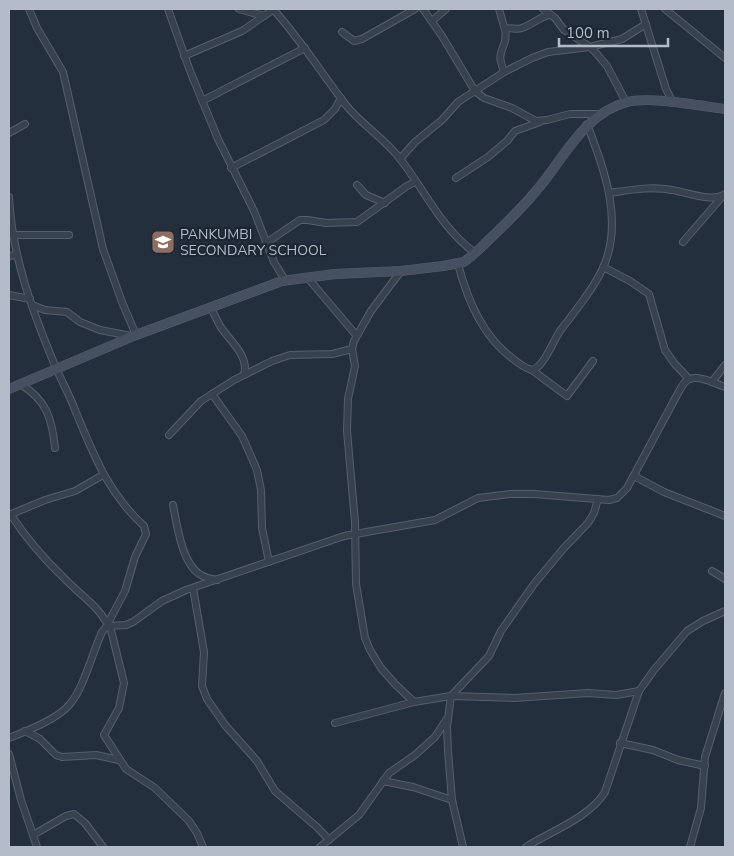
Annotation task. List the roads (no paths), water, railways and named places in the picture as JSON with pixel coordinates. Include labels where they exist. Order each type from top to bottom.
[{"type":"street","points":[[29,9],[37,28],[63,72],[103,249],[134,336]]},
{"type":"street","points":[[168,9],[202,101],[231,168],[254,211],[274,262],[285,280]]},
{"type":"street","points":[[239,9],[264,16]]},
{"type":"street","points":[[184,56],[242,32],[274,9],[341,98],[362,123],[400,159],[453,233],[475,253]]},
{"type":"street","points":[[342,32],[354,41],[362,39],[415,9]]},
{"type":"street","points":[[423,9],[475,91],[484,98],[512,108],[541,122]]},
{"type":"street","points":[[432,21],[446,9]]},
{"type":"street","points":[[499,9],[506,38],[500,50],[504,72]]},
{"type":"street","points":[[543,9],[549,15],[556,18],[564,30],[590,47],[603,61],[626,102]]},
{"type":"street","points":[[641,9],[666,89],[673,103]]},
{"type":"street","points":[[665,9],[725,58]]},
{"type":"street","points":[[505,30],[509,27],[522,29],[538,19],[549,15]]},
{"type":"street","points":[[400,159],[416,142],[442,120],[458,102],[504,72],[548,52],[590,47],[622,39],[646,24]]},
{"type":"street","points":[[202,101],[272,63],[305,48]]},
{"type":"street","points":[[231,168],[324,120],[341,98]]},
{"type":"street","points":[[9,389],[134,336],[285,280],[336,274],[401,271],[458,264],[469,259],[536,191],[587,124],[601,114],[626,102],[643,100],[725,109]]},
{"type":"street","points":[[456,178],[488,157],[507,141],[515,131],[570,114],[601,114]]},
{"type":"street","points":[[9,133],[25,124]]},
{"type":"street","points":[[532,370],[539,367],[542,363],[555,339],[580,305],[603,267],[611,232],[612,215],[609,193],[597,150],[587,124]]},
{"type":"street","points":[[266,243],[300,220],[326,223],[355,223],[415,182]]},
{"type":"street","points":[[357,185],[366,195],[385,203]]},
{"type":"street","points":[[609,193],[640,188],[654,188],[708,198],[724,196]]},
{"type":"street","points":[[683,242],[724,196]]},
{"type":"street","points":[[9,197],[16,256],[57,370],[104,475],[120,501],[144,526],[147,532],[135,557],[125,591],[94,651],[71,704],[59,714],[9,738]]},
{"type":"street","points":[[12,235],[69,235]]},
{"type":"street","points":[[9,256],[16,256]]},
{"type":"street","points":[[458,264],[470,300],[493,341],[517,362],[532,370],[567,396],[593,361]]},
{"type":"street","points":[[603,267],[630,281],[649,294],[665,350],[689,379],[712,382],[725,387]]},
{"type":"street","points":[[401,271],[376,304],[356,336],[352,349],[354,366],[348,399],[348,431],[355,533],[356,584],[365,638],[381,668],[414,702]]},
{"type":"street","points":[[307,277],[356,336]]},
{"type":"street","points":[[9,295],[31,302],[45,310],[67,312],[80,322],[100,330],[134,336]]},
{"type":"street","points":[[211,308],[220,325],[242,356],[246,371],[244,375]]},
{"type":"street","points":[[169,435],[197,404],[244,375],[272,361],[290,355],[332,354],[352,349]]},
{"type":"street","points":[[712,382],[725,365]]},
{"type":"street","points":[[108,625],[126,625],[133,622],[162,601],[193,588],[355,533],[435,520],[478,498],[534,494],[598,499],[618,498],[634,476],[677,394],[689,379]]},
{"type":"street","points":[[20,384],[33,393],[46,408],[52,423],[55,448]]},
{"type":"street","points":[[212,394],[242,436],[257,470],[261,490],[262,528],[269,562]]},
{"type":"street","points":[[104,475],[75,491],[45,500],[10,515],[28,540],[64,579],[96,608],[108,625],[124,683],[119,708],[104,735],[119,760],[129,772],[155,788],[189,821],[204,847]]},
{"type":"street","points":[[634,476],[664,492],[725,516]]},
{"type":"street","points":[[463,847],[452,800],[448,751],[447,727],[451,696],[489,656],[501,630],[534,584],[588,523],[594,513],[598,499]]},
{"type":"street","points":[[173,506],[182,544],[193,569],[201,576],[218,580]]},
{"type":"street","points":[[712,571],[725,579]]},
{"type":"street","points":[[193,588],[204,652],[201,680],[204,692],[225,725],[257,761],[275,790],[329,840]]},
{"type":"street","points":[[526,847],[585,813],[600,799],[605,792],[639,691],[687,631],[702,621],[725,612]]},
{"type":"street","points":[[335,722],[414,702],[451,696],[514,698],[588,693],[616,695],[639,691]]},
{"type":"street","points":[[693,846],[701,808],[706,757],[725,693]]},
{"type":"street","points":[[320,847],[362,812],[389,773],[415,755],[435,737],[448,715]]},
{"type":"street","points":[[25,731],[37,736],[56,755],[62,758],[96,755],[119,760]]},
{"type":"street","points":[[620,743],[653,750],[678,760],[705,766]]},
{"type":"street","points":[[9,754],[37,847]]},
{"type":"street","points":[[384,781],[414,786],[452,800]]},
{"type":"street","points":[[33,835],[66,816],[74,814],[93,832],[103,847]]},
{"type":"place","name":"PANKUMBI SECONDARY SCHOOL","points":[[163,242]]}]
